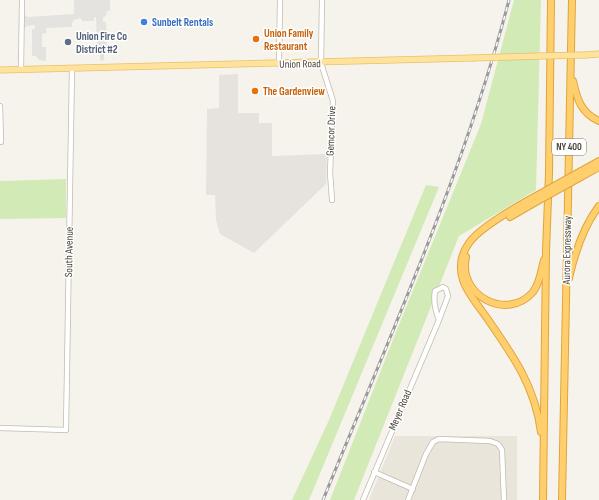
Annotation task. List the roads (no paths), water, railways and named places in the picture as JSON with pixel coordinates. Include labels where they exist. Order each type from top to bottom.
[{"type":"highway","name":"Aurora Expressway","points":[[543,500],[551,0]]},
{"type":"highway","name":"Aurora Expressway","points":[[562,500],[572,0]]},
{"type":"highway","points":[[571,73],[580,106],[586,113],[599,121]]},
{"type":"highway","points":[[544,453],[539,415],[532,391],[517,363],[463,282],[461,264],[466,247],[474,236],[483,229],[581,174],[599,161]]},
{"type":"highway","points":[[581,174],[599,167]]},
{"type":"highway","points":[[536,199],[485,231],[470,246],[465,263],[465,273],[470,284],[480,297],[490,302],[502,305],[514,304],[526,298],[533,292],[538,284],[546,251]]},
{"type":"highway","points":[[566,293],[576,249],[584,230],[599,206]]},
{"type":"main road","name":"Union Road","points":[[0,70],[321,63],[599,54]]},
{"type":"street","points":[[21,70],[22,0]]},
{"type":"street","points":[[279,64],[280,0]]},
{"type":"street","name":"Gemcor Drive","points":[[322,0],[321,63],[332,101],[330,174],[332,200]]},
{"type":"street","name":"South Avenue","points":[[0,428],[66,430],[72,68]]},
{"type":"street","points":[[0,106],[1,142]]},
{"type":"street","name":"Meyer Road","points":[[363,500],[439,320],[448,296],[446,289],[442,287],[435,291],[434,298],[434,307],[439,320]]},
{"type":"street","points":[[408,500],[433,442],[439,439],[490,440],[498,444],[502,450],[504,500]]},
{"type":"street","points":[[374,472],[413,489]]},
{"type":"railway","points":[[323,500],[448,191],[491,64],[509,0]]},
{"type":"place","name":"Sunbelt Rentals","points":[[144,22]]},
{"type":"place","name":"Union Family Restaurant","points":[[256,39]]},
{"type":"place","name":"Union Fire Co District #2","points":[[68,42]]},
{"type":"place","name":"The Gardenview","points":[[255,91]]}]
